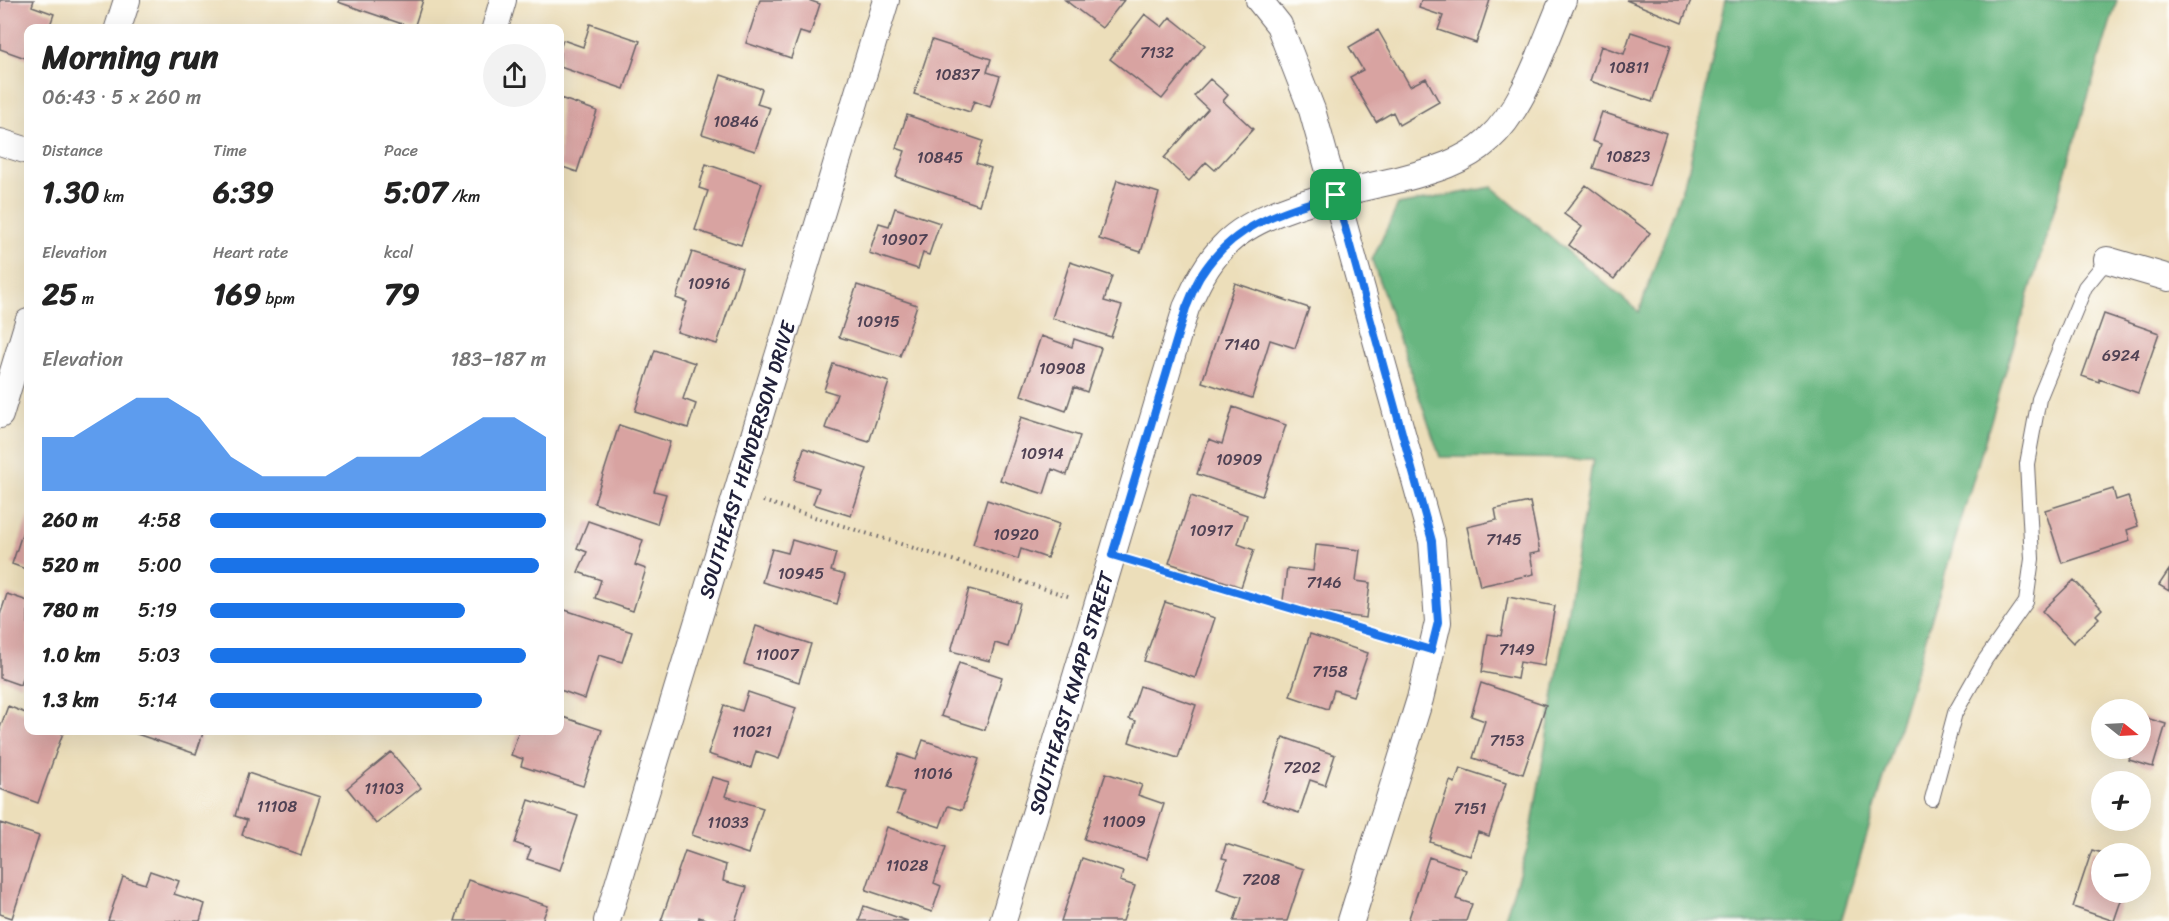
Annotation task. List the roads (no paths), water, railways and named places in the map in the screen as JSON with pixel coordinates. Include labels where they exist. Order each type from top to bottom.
[{"type":"street","points":[[119,24],[127,0]]},
{"type":"street","points":[[496,24],[504,0]]},
{"type":"street","name":"SOUTHEAST HENDERSON DRIVE","points":[[608,921],[886,0]]},
{"type":"street","points":[[1259,0],[1279,25],[1312,110],[1432,541],[1438,622],[1420,699],[1351,921]]},
{"type":"street","name":"SOUTHEAST KNAPP STREET","points":[[1003,921],[1186,308],[1201,274],[1224,246],[1246,228],[1288,209],[1428,172],[1461,159],[1488,141],[1506,121],[1526,86],[1563,0]]},
{"type":"street","points":[[0,142],[24,150]]},
{"type":"street","points":[[2107,260],[2169,278]]},
{"type":"street","points":[[0,415],[24,335]]},
{"type":"lane","points":[[1932,799],[1955,713],[1985,660],[2026,602],[2032,559],[2027,464],[2039,399],[2085,287],[2107,260]]}]
